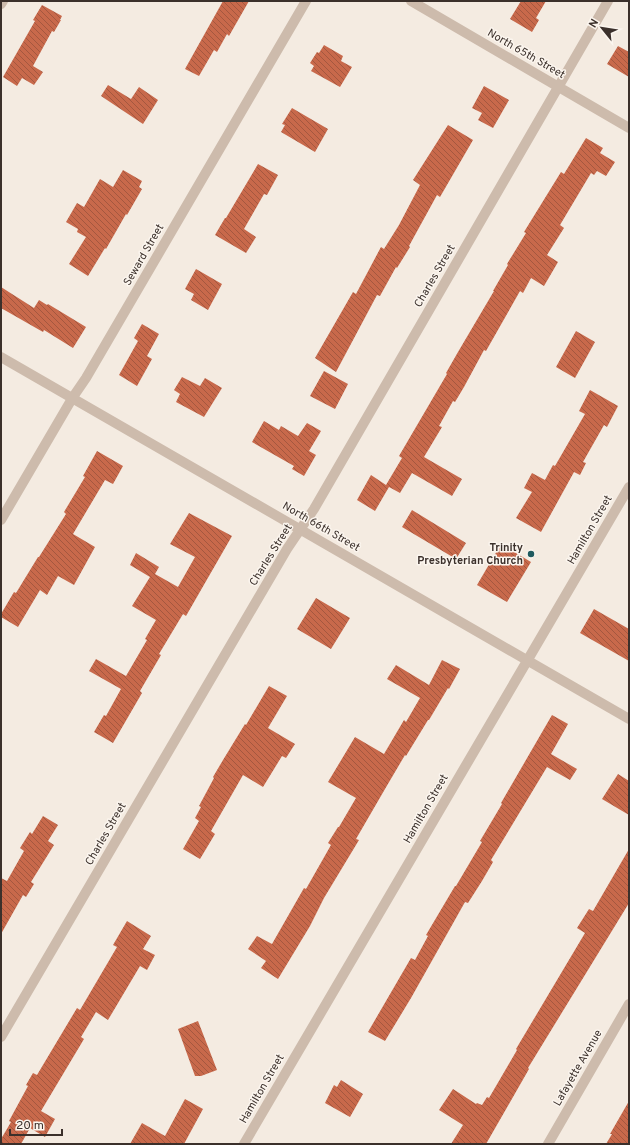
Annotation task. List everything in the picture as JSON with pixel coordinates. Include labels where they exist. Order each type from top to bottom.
[{"type":"street","name":"Seward Street","points":[[1,520],[73,397],[90,372],[306,1]]},
{"type":"street","name":"North 65th Street","points":[[411,1],[629,128]]},
{"type":"street","name":"Charles Street","points":[[1,1037],[283,556],[314,509],[608,1]]},
{"type":"street","name":"North 66th Street","points":[[1,357],[73,397],[629,718]]},
{"type":"street","name":"Hamilton Street","points":[[244,1144],[629,487]]},
{"type":"street","name":"Lafayette Avenue","points":[[548,1144],[629,1004]]},
{"type":"building","points":[[223,1],[249,1],[229,36],[227,34],[217,52],[214,50],[199,76],[185,69]]},
{"type":"building","points":[[521,1],[546,1],[536,18],[539,20],[532,32],[510,19]]},
{"type":"building","points":[[42,5],[62,16],[61,20],[54,32],[52,31],[33,66],[43,72],[34,85],[22,78],[17,86],[3,77],[35,21],[33,20]]},
{"type":"building","points":[[324,45],[343,56],[341,61],[352,67],[340,87],[311,71],[314,66],[310,63],[317,52],[319,53]]},
{"type":"building","points":[[618,46],[629,52],[629,77],[607,64]]},
{"type":"building","points":[[108,85],[131,99],[139,87],[158,100],[143,124],[101,96]]},
{"type":"building","points":[[484,86],[509,100],[493,128],[478,120],[482,113],[472,108]]},
{"type":"building","points":[[292,108],[328,129],[315,152],[281,132],[285,125],[282,124]]},
{"type":"building","points":[[448,125],[473,140],[440,197],[437,195],[409,246],[410,247],[397,268],[396,267],[380,296],[377,295],[336,372],[315,358],[353,292],[356,294],[381,247],[384,249],[399,225],[420,185],[413,180]]},
{"type":"building","points":[[586,138],[603,148],[600,153],[615,162],[606,176],[597,171],[594,175],[591,173],[560,225],[564,228],[547,255],[558,262],[544,286],[531,278],[523,293],[520,291],[486,351],[484,350],[455,402],[453,401],[439,426],[442,427],[424,457],[462,479],[452,496],[412,473],[400,493],[389,487],[375,511],[357,500],[371,475],[386,485],[402,458],[399,456],[494,291],[508,265],[507,264],[526,233],[524,232],[561,172],[564,174]]},
{"type":"building","points":[[258,164],[278,175],[267,195],[264,194],[244,229],[256,237],[246,253],[215,235]]},
{"type":"building","points":[[123,170],[142,181],[139,187],[142,189],[88,276],[69,264],[86,237],[77,232],[78,229],[66,222],[77,203],[84,207],[100,179],[113,187]]},
{"type":"building","points":[[196,269],[222,284],[208,310],[191,300],[194,294],[185,289]]},
{"type":"building","points":[[1,287],[34,308],[39,300],[86,327],[73,348],[44,330],[43,332],[1,308]]},
{"type":"building","points":[[142,324],[159,334],[147,356],[152,359],[137,386],[119,375],[138,341],[134,338]]},
{"type":"building","points":[[576,331],[595,342],[575,378],[556,367]]},
{"type":"building","points":[[324,371],[348,384],[335,409],[310,396]]},
{"type":"building","points":[[182,377],[200,386],[205,378],[222,388],[204,417],[176,402],[180,394],[174,390]]},
{"type":"building","points":[[590,390],[618,406],[607,427],[604,425],[583,462],[586,463],[580,475],[574,472],[541,532],[516,518],[532,492],[524,488],[532,473],[545,480],[553,465],[555,466],[585,414],[579,411]]},
{"type":"building","points":[[264,421],[279,430],[281,426],[298,436],[307,423],[321,431],[309,451],[316,455],[304,476],[292,469],[294,466],[252,442]]},
{"type":"building","points":[[97,451],[123,466],[113,484],[105,480],[73,534],[95,547],[74,585],[58,576],[47,595],[40,590],[18,627],[1,617],[1,614],[66,514],[64,512],[85,477],[83,476]]},
{"type":"building","points":[[412,510],[466,543],[456,559],[402,527]]},
{"type":"building","points":[[189,513],[232,536],[186,616],[183,614],[159,654],[161,655],[140,691],[142,693],[113,743],[94,732],[104,715],[106,716],[121,689],[89,671],[96,659],[126,676],[147,640],[145,639],[156,620],[132,606],[150,577],[130,565],[136,553],[159,567],[155,574],[178,587],[195,557],[170,544]]},
{"type":"building","points":[[501,544],[531,562],[507,602],[477,585]]},
{"type":"building","points":[[316,598],[350,618],[331,649],[297,629]]},
{"type":"building","points":[[594,609],[629,629],[629,661],[580,633]]},
{"type":"building","points":[[442,660],[460,669],[449,689],[448,688],[406,756],[405,755],[385,789],[356,839],[359,840],[278,979],[261,968],[266,961],[248,949],[257,936],[272,944],[304,888],[306,889],[331,845],[328,843],[356,798],[328,782],[355,737],[384,754],[404,720],[406,722],[420,698],[387,679],[396,665],[429,685]]},
{"type":"building","points":[[269,686],[287,696],[268,728],[295,744],[286,758],[282,756],[263,787],[243,775],[211,831],[215,834],[200,859],[183,849],[199,821],[195,818],[201,807],[199,806],[214,778],[213,777]]},
{"type":"building","points":[[552,715],[568,724],[551,754],[577,769],[570,780],[547,767],[491,860],[493,862],[482,881],[468,903],[465,902],[385,1041],[368,1032],[411,958],[415,960],[428,936],[426,935],[482,842],[480,841]]},
{"type":"building","points":[[618,774],[629,781],[629,815],[602,799]]},
{"type":"building","points":[[43,816],[58,825],[48,841],[54,845],[31,882],[34,884],[26,897],[23,895],[1,934],[1,878],[7,881],[24,851],[20,848],[30,832],[32,834]]},
{"type":"building","points":[[629,849],[629,903],[528,1068],[529,1069],[486,1144],[451,1144],[463,1125],[439,1110],[453,1089],[476,1104],[482,1105],[487,1097],[489,1098],[517,1050],[516,1049],[585,933],[577,928],[589,909],[593,911]]},
{"type":"building","points":[[127,921],[151,936],[143,949],[155,955],[147,970],[140,966],[108,1020],[96,1012],[81,1037],[84,1039],[41,1111],[55,1119],[45,1137],[30,1128],[21,1144],[1,1144],[1,1139],[11,1122],[9,1121],[28,1086],[26,1085],[33,1073],[37,1075],[77,1008],[80,1010],[117,947],[113,945]]},
{"type":"building","points":[[198,1021],[217,1070],[201,1076],[195,1076],[178,1029]]},
{"type":"building","points":[[341,1080],[363,1094],[350,1117],[325,1103],[334,1085],[337,1087]]},
{"type":"building","points":[[185,1099],[203,1109],[184,1144],[130,1144],[142,1123],[165,1136]]},
{"type":"building","points":[[629,1101],[629,1144],[606,1144],[612,1134],[610,1134]]},
{"type":"place","name":"Trinity Presbyterian Church","points":[[531,554]]}]
